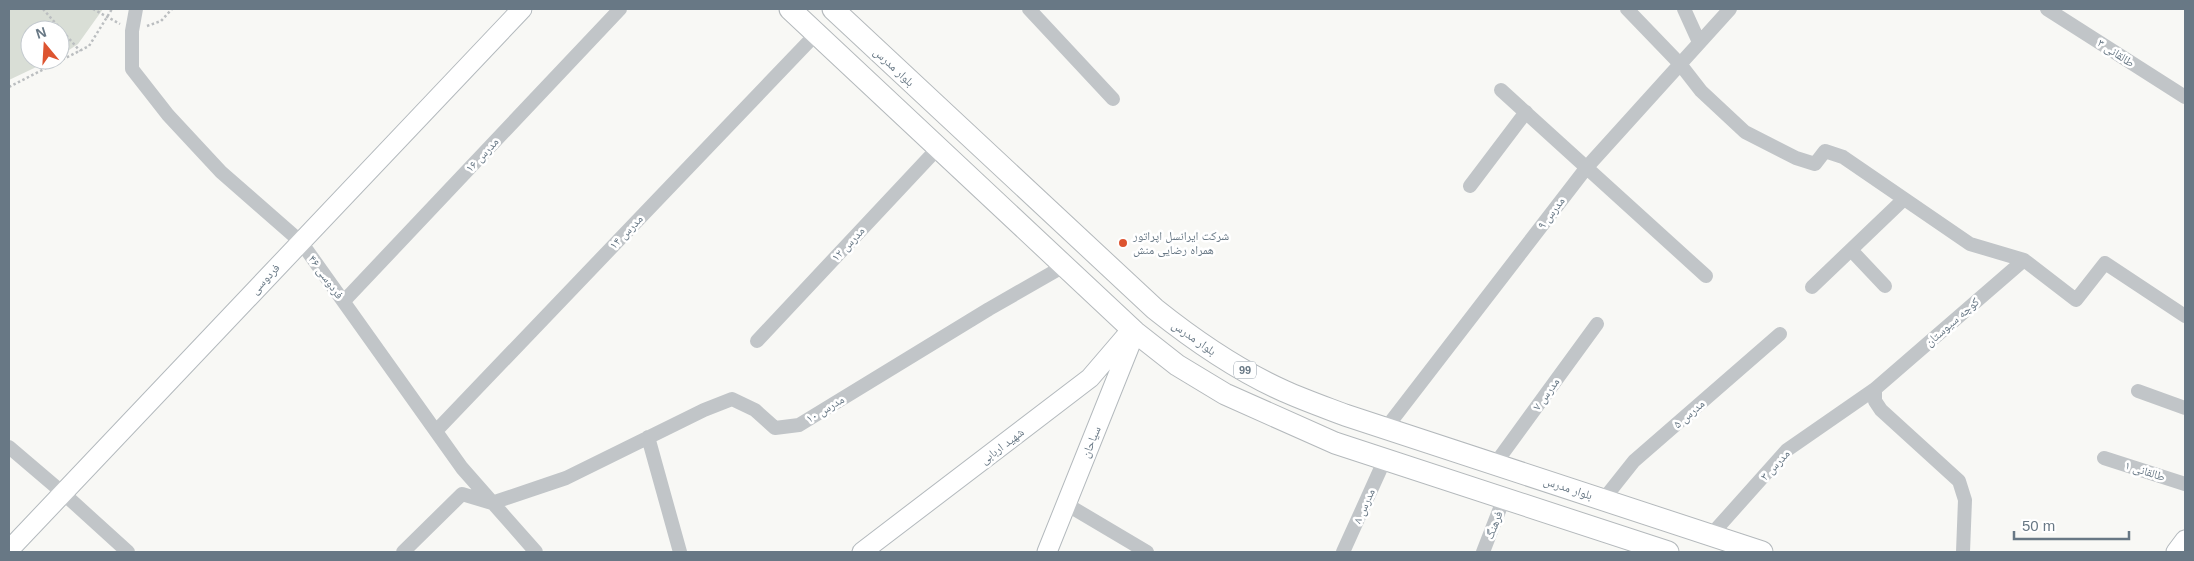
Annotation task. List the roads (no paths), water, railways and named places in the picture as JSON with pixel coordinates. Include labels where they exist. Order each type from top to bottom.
[{"type":"main road","name":"فردوسی","points":[[9,550],[522,9]]},
{"type":"main road","name":"99","points":[[790,9],[1134,331],[1178,366],[1225,394],[1335,442],[1504,498],[1624,545],[1668,552]]},
{"type":"main road","name":"بلوار مدرس","points":[[836,10],[1148,303],[1194,340],[1236,366],[1284,391],[1344,415],[1762,552]]},
{"type":"main road","name":"شهید اربابی","points":[[866,551],[1090,378],[1134,331]]},
{"type":"main road","name":"سیاحان","points":[[1047,552],[1134,331]]},
{"type":"main road","points":[[1101,366],[1117,377]]},
{"type":"main road","points":[[2176,552],[2185,541]]},
{"type":"main road","points":[[2184,552],[2185,541]]},
{"type":"street","name":"فردوسی ۴۶","points":[[136,9],[132,31],[132,69],[168,115],[221,172],[301,242],[462,468],[536,552]]},
{"type":"street","name":"مدرس ۱۶","points":[[344,301],[620,9]]},
{"type":"street","points":[[1028,9],[1113,99]]},
{"type":"street","points":[[1626,9],[1680,64],[1701,91],[1746,132],[1796,158],[1816,164],[1825,151],[1843,158],[1970,244],[2024,260],[2076,300],[2105,263],[2185,316]]},
{"type":"street","points":[[1684,9],[1699,42]]},
{"type":"street","name":"مدرس ۹","points":[[1386,428],[1587,166],[1730,9]]},
{"type":"street","name":"طالقانی ۳","points":[[2047,9],[2185,97]]},
{"type":"street","name":"مدرس ۱۴","points":[[436,431],[816,34]]},
{"type":"street","points":[[1502,90],[1706,276]]},
{"type":"street","points":[[1470,186],[1526,112]]},
{"type":"street","name":"مدرس ۱۲","points":[[758,341],[938,148]]},
{"type":"street","points":[[1812,287],[1904,199]]},
{"type":"street","points":[[1851,250],[1885,286]]},
{"type":"street","name":"کوچه سیوستان","points":[[1875,389],[2024,260]]},
{"type":"street","name":"مدرس ۱۰","points":[[492,503],[566,478],[704,410],[732,399],[755,410],[775,428],[799,425],[989,309],[1064,266]]},
{"type":"street","name":"مدرس ۷","points":[[1496,464],[1597,324]]},
{"type":"street","name":"مدرس ۵","points":[[1603,500],[1634,461],[1780,334]]},
{"type":"street","points":[[1875,389],[1875,401],[1881,410],[1959,481],[1965,500],[1963,552]]},
{"type":"street","name":"مدرس ۳","points":[[1711,535],[1787,450],[1875,389]]},
{"type":"street","points":[[2138,391],[2185,408]]},
{"type":"street","points":[[648,437],[680,552]]},
{"type":"street","points":[[9,447],[128,552]]},
{"type":"street","name":"طالقانی ۱","points":[[2104,458],[2185,484]]},
{"type":"street","name":"مدرس ۸","points":[[1343,552],[1385,459]]},
{"type":"street","points":[[403,552],[462,494],[492,503]]},
{"type":"street","name":"فرهنگ","points":[[1483,552],[1504,498]]},
{"type":"street","points":[[1066,504],[1147,552]]},
{"type":"place","name":"شرکت ایرانسل اپراتور همراه رضایی منش","points":[[1123,243]]}]
